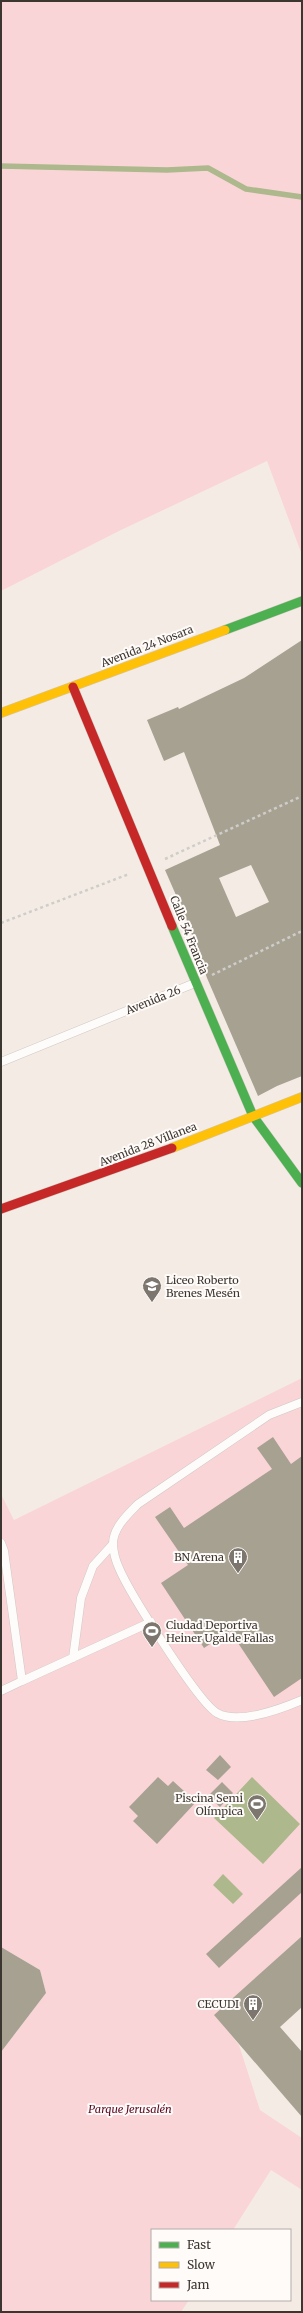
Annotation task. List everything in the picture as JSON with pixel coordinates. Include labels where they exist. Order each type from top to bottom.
[{"type":"street","name":"Avenida 24 Nosara","points":[[1,713],[302,601]]},
{"type":"street","name":"Calle 54 Francia","points":[[73,687],[195,983],[253,1116],[302,1182]]},
{"type":"street","name":"Avenida 28 Villanea","points":[[1,1209],[120,1168],[302,1097]]},
{"type":"lane","name":"Avenida 26","points":[[1,1062],[195,983]]},
{"type":"lane","points":[[73,1658],[80,1598],[92,1566],[113,1544],[120,1522],[138,1504],[269,1416],[302,1402]]},
{"type":"lane","points":[[1,1543],[4,1551],[22,1681]]},
{"type":"lane","points":[[113,1544],[119,1568],[151,1622],[199,1696],[218,1713],[246,1718],[302,1700]]},
{"type":"lane","points":[[1,1690],[151,1622]]},
{"type":"path","points":[[195,983],[302,931]]},
{"type":"green space","points":[[1,1],[302,1],[302,555],[267,461],[119,531],[1,591]]},
{"type":"green space","name":"Parque Jerusalén","points":[[302,1378],[302,1936],[215,2015],[239,2045],[260,2110],[302,2138],[302,2190],[271,2170],[234,2229],[151,2229],[151,2301],[188,2301],[181,2312],[1,2312],[1,2052],[46,1993],[40,1970],[6,1950],[1,1950],[1,1494],[14,1520]]},
{"type":"shaded area","name":"Piscina Semi Olímpica","points":[[252,1777],[300,1824],[263,1864],[214,1818]]},
{"type":"shaded area","points":[[223,1874],[243,1894],[233,1904],[213,1885]]},
{"type":"building","points":[[302,640],[302,1076],[277,1086],[258,1096],[207,978],[186,918],[165,870],[220,845],[184,752],[164,761],[147,720],[178,707],[179,709],[244,678]],"holes":[[[251,865],[269,902],[236,917],[219,878]]]},
{"type":"building","name":"BN Arena","points":[[273,1437],[291,1464],[302,1456],[302,1678],[274,1697],[230,1631],[204,1648],[161,1583],[188,1565],[155,1517],[170,1507],[184,1528],[272,1469],[257,1448]]},
{"type":"building","points":[[220,1755],[231,1767],[218,1780],[206,1770]]},
{"type":"building","points":[[158,1777],[168,1786],[173,1781],[196,1802],[157,1844],[133,1821],[138,1816],[129,1807]]},
{"type":"building","points":[[222,1782],[233,1793],[220,1807],[208,1796]]},
{"type":"building","points":[[302,1867],[302,1892],[219,1968],[206,1954]]},
{"type":"building","name":"CECUDI","points":[[302,1936],[302,2007],[280,2027],[302,2052],[302,2117],[214,2015]]},
{"type":"building","points":[[1,1947],[40,1970],[46,1993],[1,2052]]},
{"type":"waterway","points":[[1,166],[167,170],[208,168],[246,189],[302,197]]},
{"type":"traffic: fast","points":[[225,630],[302,601]]},
{"type":"traffic: fast","points":[[172,926],[253,1116],[302,1183]]},
{"type":"traffic: slow","points":[[1,713],[225,630]]},
{"type":"traffic: slow","points":[[172,1148],[302,1097]]},
{"type":"traffic: jam","points":[[73,687],[172,926]]},
{"type":"traffic: jam","points":[[1,1209],[172,1148]]},
{"type":"place","name":"Liceo Roberto Brenes Mesén","points":[[152,1303]]},
{"type":"place","name":"BN Arena","points":[[238,1574]]},
{"type":"place","name":"Ciudad Deportiva Heiner Ugalde Fallas","points":[[152,1648]]},
{"type":"place","name":"Piscina Semi Olímpica","points":[[257,1821]]},
{"type":"place","name":"CECUDI","points":[[253,2021]]}]
